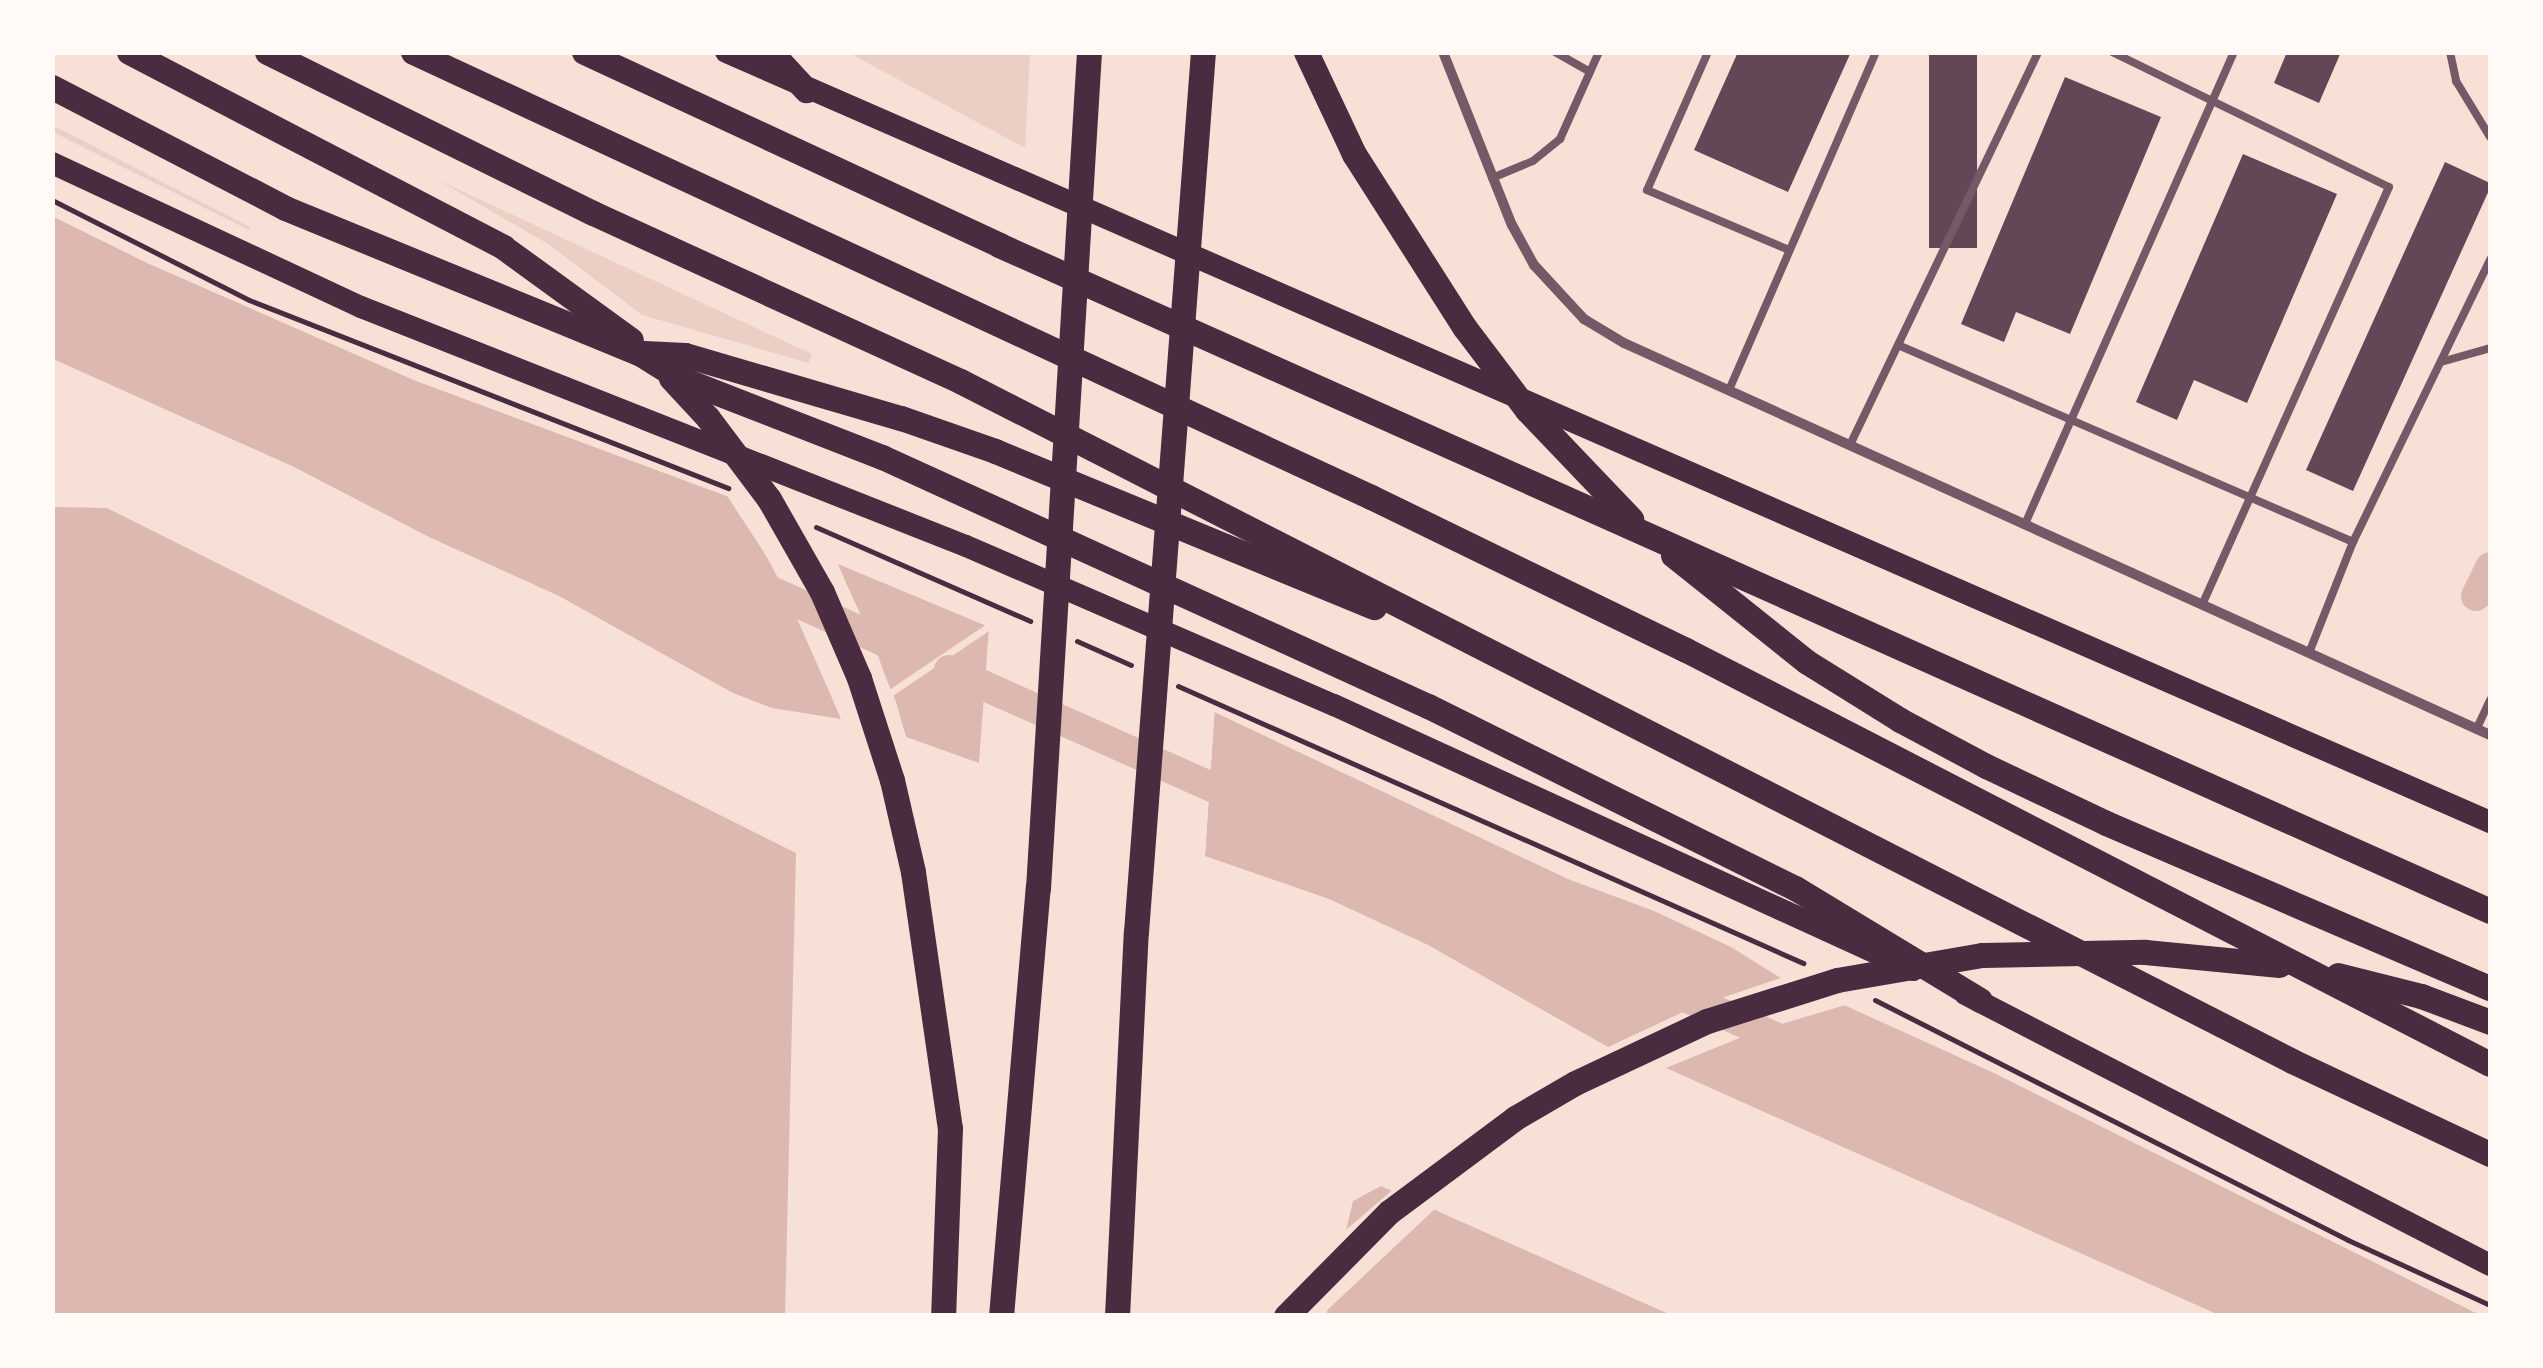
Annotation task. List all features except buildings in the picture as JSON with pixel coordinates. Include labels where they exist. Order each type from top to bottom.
[{"type":"highway","points":[[129,52],[504,247],[636,344],[708,418],[770,499],[822,592],[859,678],[892,780],[920,915],[950,1128],[943,1316]]},
{"type":"highway","points":[[267,52],[594,213],[960,381],[2292,1062],[2490,1154]]},
{"type":"highway","points":[[413,52],[1371,497],[1686,650],[2490,1064]]},
{"type":"highway","points":[[584,52],[889,196],[2490,911]]},
{"type":"highway","points":[[771,52],[806,90]]},
{"type":"highway","points":[[1000,1316],[1038,888],[1089,52]]},
{"type":"highway","points":[[1117,1316],[1136,932],[1203,52]]},
{"type":"highway","points":[[1306,52],[1354,154],[1464,328],[1527,410],[1610,500],[1720,596],[1822,672],[1986,766],[2106,823],[2490,988]]},
{"type":"highway","points":[[52,87],[285,208],[639,353],[679,378],[882,457],[1428,706],[1795,888],[1980,1000]]},
{"type":"highway","points":[[639,353],[685,355],[717,363],[976,444],[1264,564],[1499,655]]},
{"type":"highway","points":[[1286,1316],[1389,1212],[1530,1109],[1574,1083],[1707,1020],[1837,980],[1982,955],[2145,952],[2238,958],[2332,974],[2421,996],[2490,1022]]},
{"type":"main road","points":[[726,52],[2490,822]]},
{"type":"main road","points":[[52,163],[361,307],[914,525],[1334,704],[1980,1000],[2490,1265]]},
{"type":"street","points":[[1443,52],[1492,178],[1534,265],[1584,319],[1624,343],[2490,734]]},
{"type":"lane","points":[[1556,52],[1590,72]]},
{"type":"lane","points":[[1492,178],[1533,161],[1560,140],[1599,52]]},
{"type":"lane","points":[[1708,52],[1647,190],[1789,250]]},
{"type":"lane","points":[[1729,390],[1876,52]]},
{"type":"lane","points":[[1850,445],[2038,52]]},
{"type":"lane","points":[[2112,52],[2389,187],[2202,604]]},
{"type":"lane","points":[[2025,524],[2234,52]]},
{"type":"lane","points":[[2450,52],[2456,81],[2490,137]]},
{"type":"lane","points":[[2309,653],[2353,542],[2490,260]]},
{"type":"lane","points":[[1898,345],[2248,500],[2353,542]]},
{"type":"lane","points":[[2441,362],[2490,348]]},
{"type":"lane","points":[[2476,728],[2490,700]]},
{"type":"path","points":[[52,200],[249,300],[730,489]]},
{"type":"path","points":[[802,520],[1038,624]]},
{"type":"path","points":[[1074,640],[1146,672]]},
{"type":"path","points":[[1164,680],[1815,970]]},
{"type":"path","points":[[1868,996],[2348,1240],[2490,1305]]},
{"type":"shaded area","points":[[849,53],[1030,53],[1025,148]]},
{"type":"shaded area","points":[[52,125],[250,227],[249,230],[53,132]]},
{"type":"shaded area","points":[[438,180],[812,354],[809,363],[642,315],[548,244]]},
{"type":"shaded area","points":[[52,216],[147,263],[416,381],[729,497],[755,535],[799,617],[841,719],[772,708],[733,693],[559,596],[429,537],[294,467],[53,359]]},
{"type":"shaded area","points":[[53,507],[107,508],[796,853],[785,1315],[53,1315]]},
{"type":"shaded area","points":[[838,564],[989,627],[979,763],[906,737],[896,702]]},
{"type":"shaded area","points":[[1214,712],[1568,879],[1654,911],[1731,947],[1781,978],[1692,1008],[1608,1047],[1428,945],[1329,899],[1205,856]]},
{"type":"shaded area","points":[[1844,1005],[1994,1073],[2480,1315],[2219,1315],[1666,1068],[1754,1032]]},
{"type":"shaded area","points":[[1381,1186],[1671,1315],[1326,1316],[1353,1201]]},
{"type":"pier","points":[[724,491],[733,494],[780,569],[823,657],[845,718],[843,723],[776,571]]},
{"type":"pier","points":[[835,560],[873,641],[908,742],[901,738],[868,643],[833,566]]},
{"type":"pier","points":[[990,622],[994,628],[873,709],[869,704]]},
{"type":"pier","points":[[1215,707],[1205,861],[1200,856],[1209,712]]},
{"type":"pier","points":[[1786,977],[1783,983],[1694,1013],[1610,1052],[1603,1050],[1692,1008]]},
{"type":"pier","points":[[1843,1001],[1852,1003],[1754,1032],[1661,1069],[1663,1064],[1686,1053],[1752,1028]]},
{"type":"pier","points":[[1396,1187],[1438,1206],[1321,1316],[1340,1235]]},
{"type":"waterway","points":[[2476,596],[2490,567]]},
{"type":"waterway","points":[[753,583],[907,652]]},
{"type":"waterway","points":[[949,670],[1245,802]]},
{"type":"waterway","points":[[1667,989],[1798,1047]]}]
